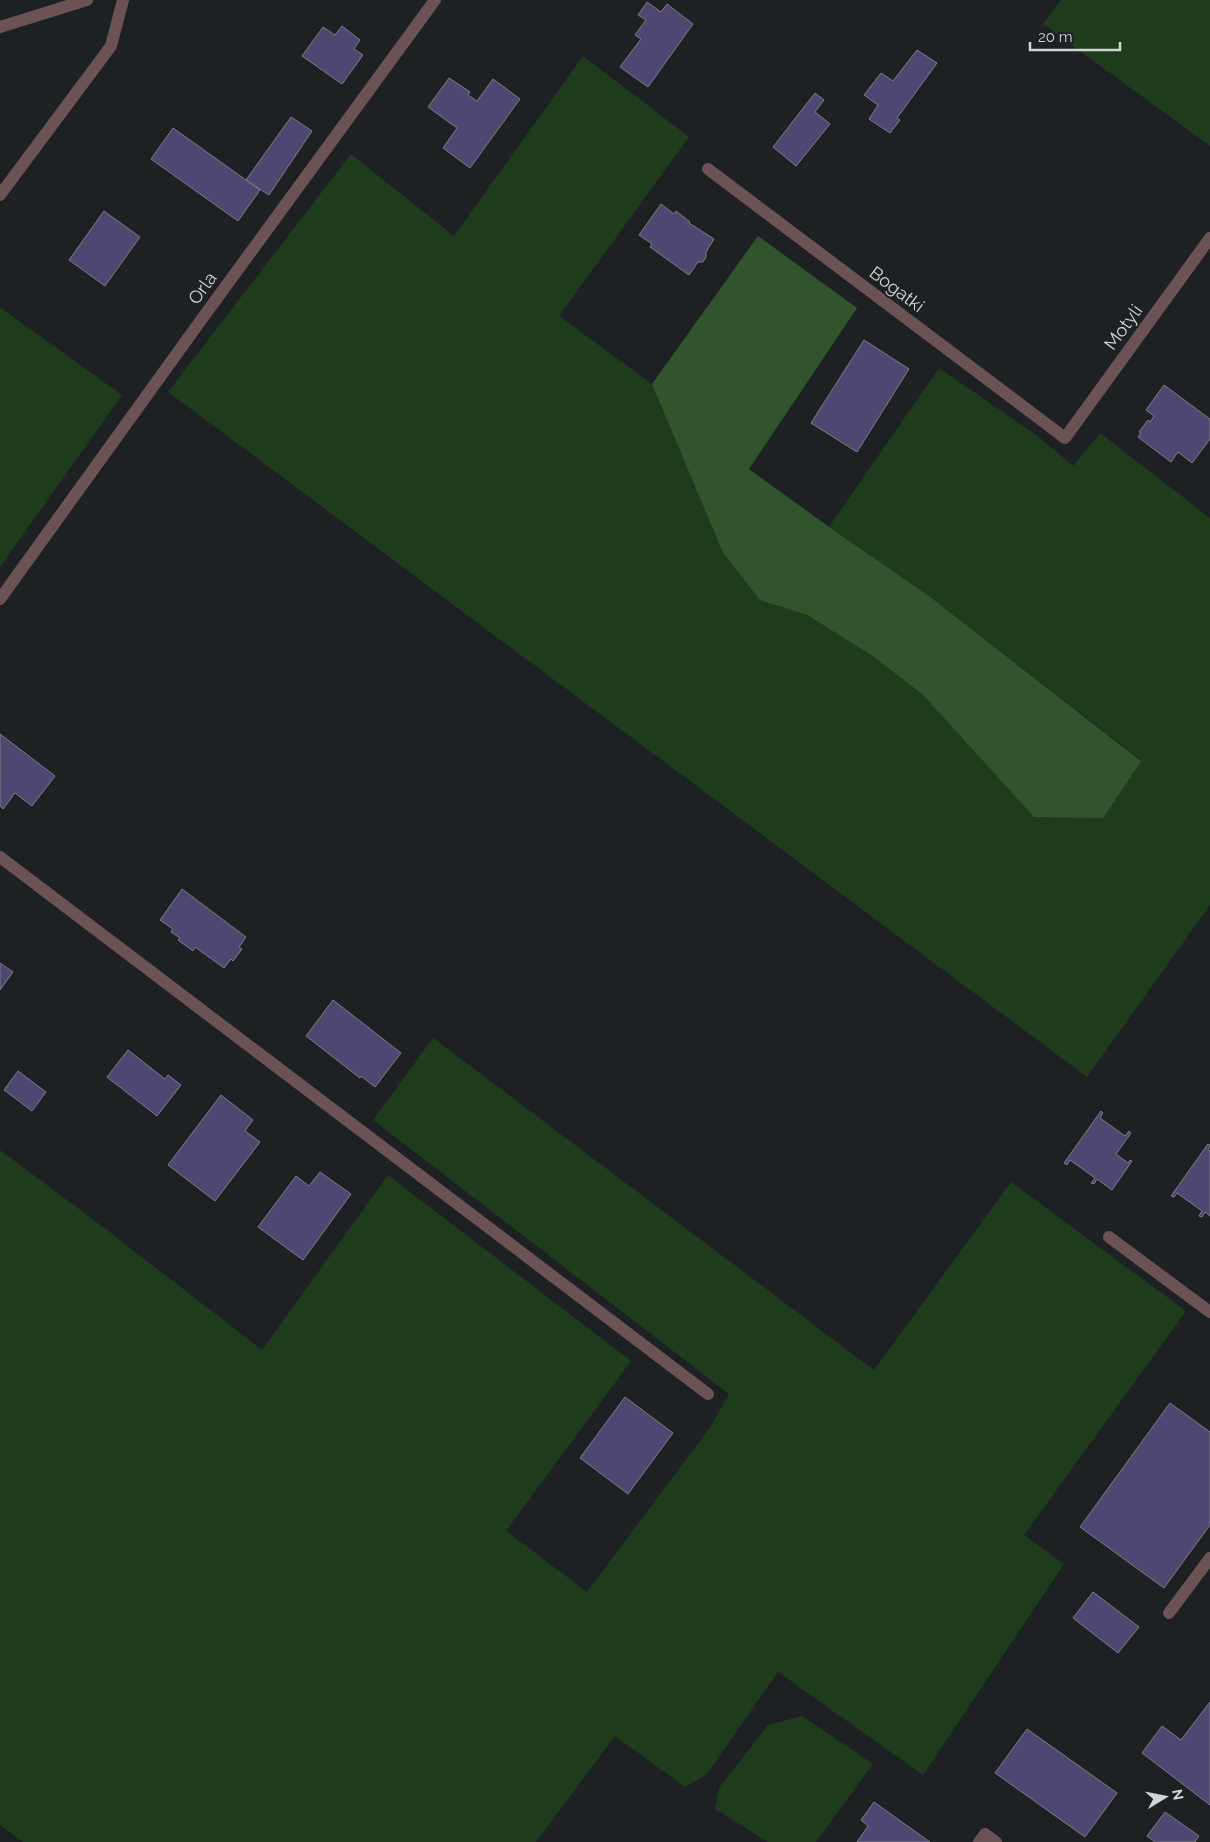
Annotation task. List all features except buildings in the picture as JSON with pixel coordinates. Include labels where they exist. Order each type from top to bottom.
[{"type":"street","points":[[0,27],[87,0]]},
{"type":"street","points":[[0,195],[111,46],[123,0]]},
{"type":"street","name":"Orla","points":[[0,599],[435,0]]},
{"type":"street","name":"Bogatki","points":[[708,169],[1065,438]]},
{"type":"street","name":"Motyli","points":[[1065,438],[1210,238]]},
{"type":"street","points":[[0,857],[708,1394]]},
{"type":"street","points":[[1109,1237],[1210,1312]]},
{"type":"street","points":[[1169,1613],[1210,1558]]},
{"type":"street","points":[[979,1842],[985,1834],[996,1842]]},
{"type":"green space","points":[[1061,0],[1210,0],[1210,146],[1043,24]]},
{"type":"green space","points":[[583,56],[689,137],[559,316],[652,384],[723,553],[760,600],[807,615],[871,655],[922,694],[1034,817],[1141,760],[929,596],[829,527],[939,368],[1039,437],[1073,466],[1100,433],[1210,518],[1210,905],[1087,1077],[168,392],[351,154],[454,236]]},
{"type":"green space","points":[[758,236],[857,308],[749,469],[929,596],[1141,761],[1103,818],[1034,817],[922,694],[871,655],[807,615],[760,600],[723,553],[652,384]]},
{"type":"green space","points":[[1,308],[122,395],[0,567],[0,310]]},
{"type":"green space","points":[[433,1038],[874,1370],[1011,1182],[1186,1311],[1024,1535],[1064,1564],[923,1775],[778,1672],[707,1774],[685,1787],[615,1736],[536,1842],[23,1842],[0,1825],[0,1150],[262,1350],[388,1175],[631,1361],[506,1531],[587,1592],[711,1426],[729,1394],[373,1120]]},
{"type":"green space","points":[[802,1716],[873,1764],[816,1842],[768,1842],[715,1809],[719,1788],[768,1725]]}]
